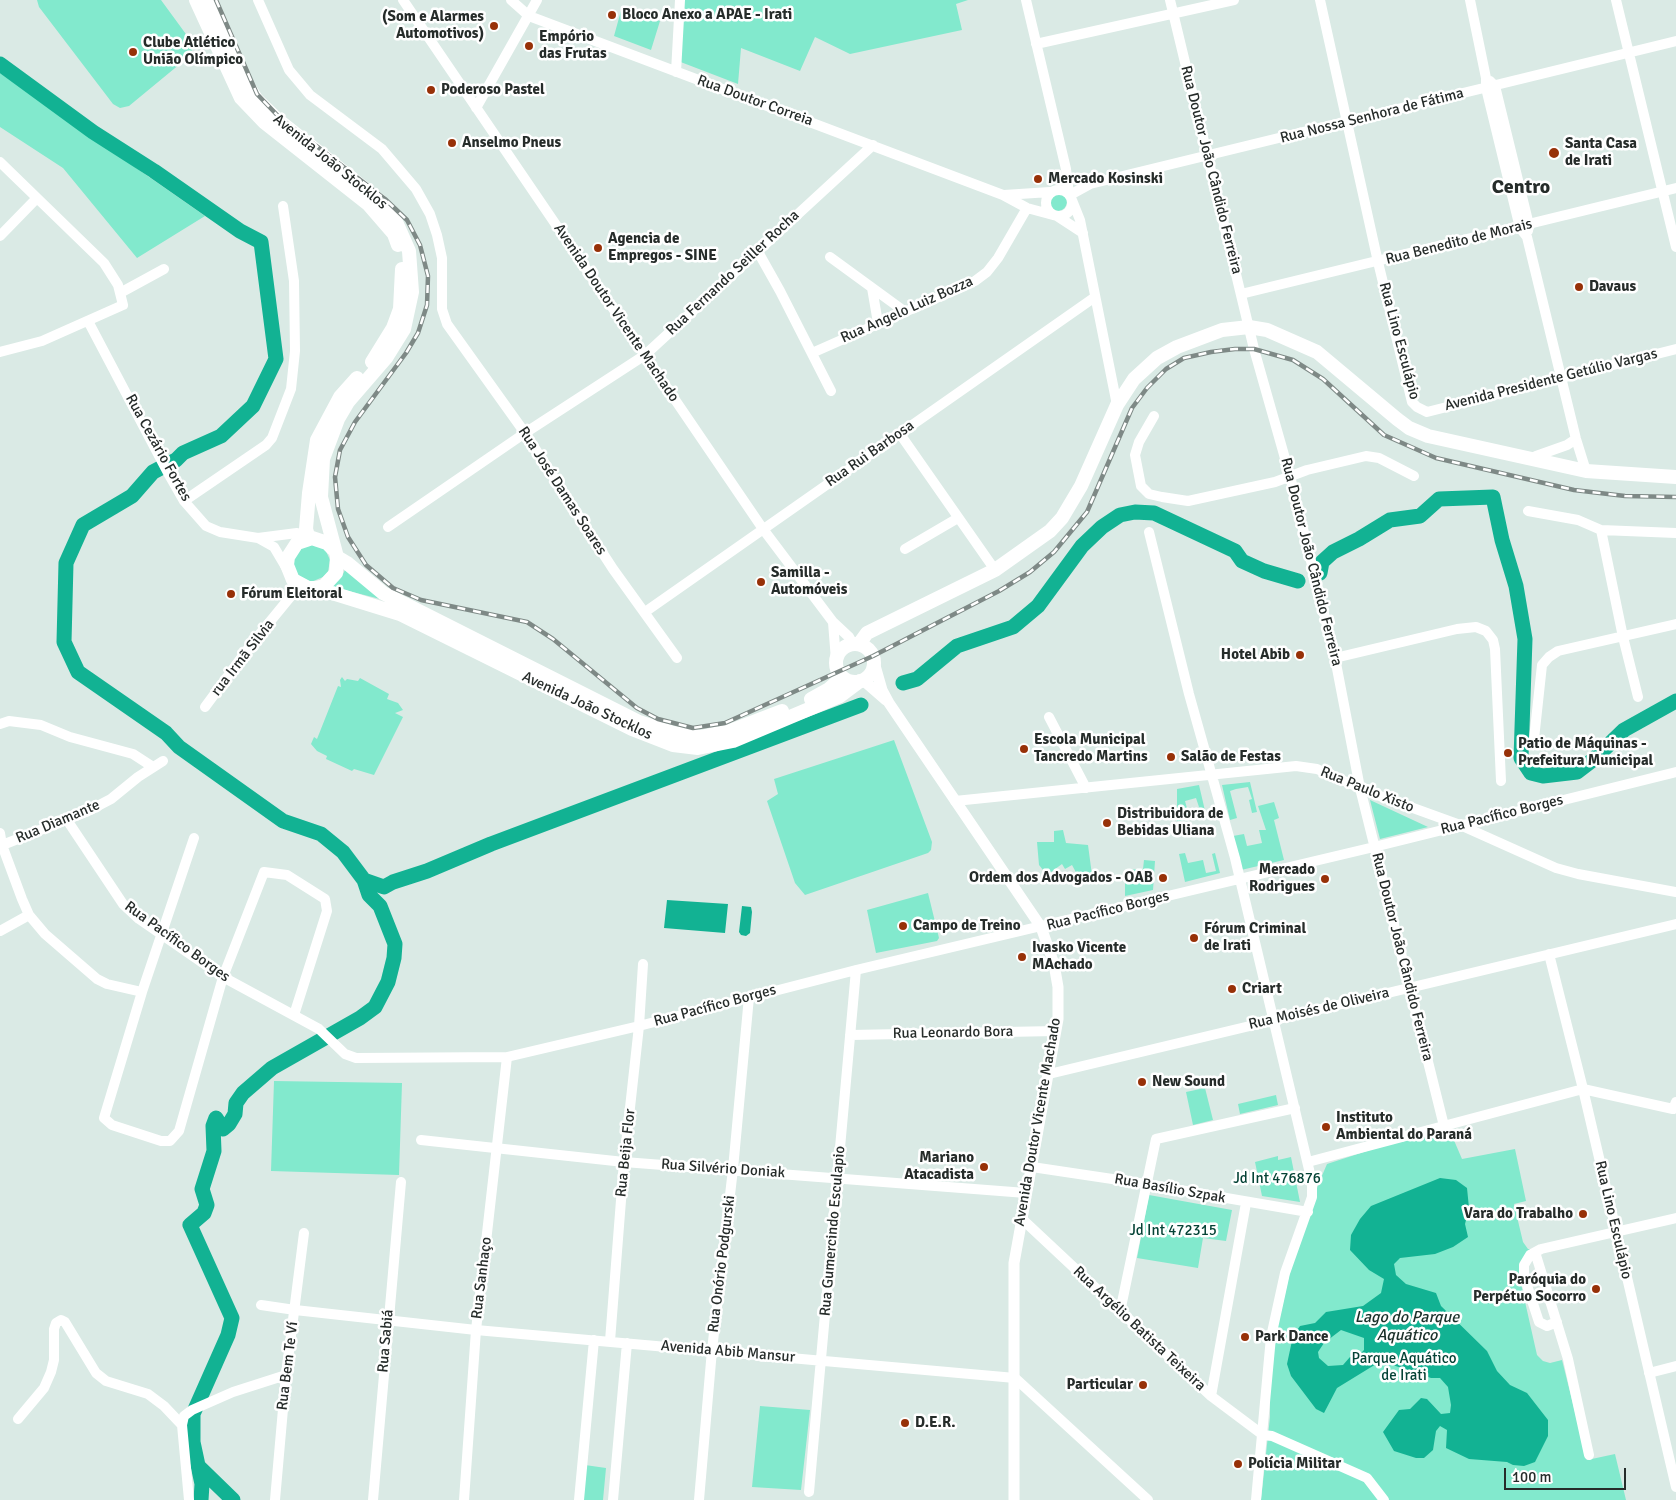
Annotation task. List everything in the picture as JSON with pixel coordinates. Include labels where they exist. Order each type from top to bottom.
[{"type":"main road","name":"Avenida João Stocklos","points":[[196,0],[241,98],[264,122],[374,210],[394,234],[400,251],[402,291],[400,309],[393,328],[376,357],[340,396],[317,440],[309,493],[307,539],[320,539],[383,594],[640,722],[673,733],[700,738],[730,731],[820,695],[835,684],[840,675]]},
{"type":"main road","name":"Avenida João Stocklos","points":[[207,0],[240,74],[256,98],[278,120],[380,201],[393,215],[409,251],[412,292],[404,329],[386,358],[348,402],[334,427],[323,458],[321,497],[335,553]]},
{"type":"main road","points":[[880,628],[870,674],[861,681],[847,681],[840,675],[836,660],[842,649],[856,644],[867,633],[995,570],[1039,540],[1062,518],[1081,486],[1117,405],[1134,379],[1157,358],[1199,338],[1222,330],[1249,327],[1267,330],[1317,352],[1409,428],[1448,443],[1586,471],[1676,477]]},
{"type":"main road","points":[[300,585],[290,575],[287,565],[291,549],[297,543],[307,539]]},
{"type":"main road","points":[[316,588],[324,586],[336,573],[335,553]]},
{"type":"main road","name":"Avenida João Stocklos","points":[[300,585],[316,588],[400,614],[632,729],[673,745],[698,748],[733,741],[840,696],[861,681]]},
{"type":"main road","points":[[856,644],[865,647],[873,659]]},
{"type":"street","name":"Rua José Damas Soares","points":[[258,0],[289,70],[310,95],[382,149],[416,189],[430,214],[437,235],[442,258],[442,309],[447,324],[525,433],[613,569],[677,658]]},
{"type":"street","name":"Avenida Doutor Vicente Machado","points":[[403,0],[763,529],[833,622],[856,644]]},
{"type":"street","name":"Rua Doutor Correia","points":[[511,0],[529,16],[1004,195],[1027,208],[1055,215],[1082,232]]},
{"type":"street","points":[[476,108],[529,16],[536,0]]},
{"type":"street","points":[[676,72],[680,0]]},
{"type":"street","points":[[1026,0],[1066,169],[1070,196],[1082,232],[1117,405]]},
{"type":"street","name":"Rua Doutor João Cândido Ferreira","points":[[1170,0],[1249,327],[1290,476],[1336,658],[1360,788],[1444,1126]]},
{"type":"street","points":[[1036,44],[1234,0]]},
{"type":"street","name":"Rua Lino Esculápio","points":[[1320,0],[1378,262],[1412,402],[1416,408],[1427,412]]},
{"type":"street","points":[[1470,0],[1576,440],[1586,471]]},
{"type":"street","points":[[1616,0],[1676,247]]},
{"type":"street","name":"Rua Nossa Senhora de Fátima","points":[[1070,196],[1090,184],[1348,122],[1489,84],[1676,41]]},
{"type":"street","name":"Rua Fernando Seiller Rocha","points":[[388,527],[525,433],[645,355],[756,250],[873,145]]},
{"type":"street","points":[[0,162],[104,262],[120,293],[123,304],[42,341],[0,352]]},
{"type":"street","points":[[1066,169],[1046,204],[1055,215],[1069,212],[1070,196]]},
{"type":"street","name":"Rua Benedito de Morais","points":[[1241,294],[1676,188]]},
{"type":"street","points":[[1054,191],[1070,196]]},
{"type":"street","name":"Rua Doutor Correia","points":[[1004,195],[1054,191]]},
{"type":"street","points":[[0,236],[37,198]]},
{"type":"street","points":[[184,501],[266,445],[272,438],[291,389],[295,351],[294,281],[283,206]]},
{"type":"street","name":"Rua Angelo Luiz Bozza","points":[[812,353],[975,281],[987,272],[1027,208]]},
{"type":"street","points":[[756,250],[831,391]]},
{"type":"street","points":[[830,257],[904,311]]},
{"type":"street","points":[[120,293],[164,268]]},
{"type":"street","points":[[872,288],[878,323]]},
{"type":"street","name":"Rua Rui Barbosa","points":[[645,612],[1096,297]]},
{"type":"street","name":"Rua Cezário Fortes","points":[[88,321],[184,501],[206,526],[220,532],[258,538],[297,533],[307,539]]},
{"type":"street","name":"Avenida Presidente Getúlio Vargas","points":[[1427,412],[1676,349]]},
{"type":"street","points":[[1154,416],[1138,442],[1136,455],[1141,486],[1148,494],[1188,501],[1274,482],[1366,456],[1379,458],[1414,476]]},
{"type":"street","points":[[900,434],[995,570]]},
{"type":"street","points":[[1532,460],[1536,456],[1576,440]]},
{"type":"street","points":[[1528,511],[1578,520],[1601,530],[1676,534]]},
{"type":"street","points":[[905,549],[958,518]]},
{"type":"street","points":[[1601,530],[1623,637],[1638,697]]},
{"type":"street","points":[[1149,532],[1189,694],[1240,879],[1308,1162],[1312,1197],[1285,1273],[1271,1337],[1256,1500]]},
{"type":"street","name":"Rua Cezário Fortes","points":[[258,538],[274,547],[290,575]]},
{"type":"street","name":"rua Irmã Silvia","points":[[205,707],[250,646],[300,585]]},
{"type":"street","points":[[833,622],[836,660]]},
{"type":"street","points":[[1534,739],[1542,665],[1549,657],[1558,651],[1676,624]]},
{"type":"street","points":[[1336,658],[1457,629],[1476,627],[1486,631],[1493,640],[1495,649],[1501,781]]},
{"type":"street","name":"Avenida Doutor Vicente Machado","points":[[873,659],[882,690],[889,702],[1041,928],[1054,964],[1058,987],[1056,1031],[1014,1264],[1012,1297],[1015,1378],[1014,1500]]},
{"type":"street","name":"Avenida Doutor Vicente Machado","points":[[861,681],[889,702]]},
{"type":"street","points":[[1049,717],[1086,788]]},
{"type":"street","points":[[0,724],[9,721],[41,725],[70,737],[133,754],[153,767]]},
{"type":"street","name":"Rua Diamante","points":[[1,845],[67,820],[111,799],[163,761]]},
{"type":"street","name":"Rua Paulo Xisto","points":[[955,801],[1296,766],[1318,769],[1360,788],[1460,825],[1556,868],[1578,874],[1676,892]]},
{"type":"street","name":"Rua Pacífico Borges","points":[[67,820],[123,904],[223,977],[319,1029],[345,1054],[356,1058],[507,1057],[640,1026],[856,970],[1041,928],[1676,772]]},
{"type":"street","points":[[0,833],[1,845],[29,915],[45,934],[97,979],[107,984],[142,992]]},
{"type":"street","points":[[194,838],[142,992],[104,1118],[120,1128],[161,1141],[170,1141],[179,1131],[223,977],[264,872],[287,875],[325,899],[327,911],[294,1015]]},
{"type":"street","points":[[0,931],[29,915]]},
{"type":"street","name":"Rua Moisés de Oliveira","points":[[1049,1074],[1676,924]]},
{"type":"street","name":"Rua Lino Esculápio","points":[[1549,954],[1583,1089],[1676,1487]]},
{"type":"street","name":"Rua Beija Flor","points":[[610,1341],[624,1162],[640,1026],[643,964]]},
{"type":"street","name":"Rua Gumercindo Esculapio","points":[[809,1492],[856,970]]},
{"type":"street","name":"Rua Onório Podgurski","points":[[699,1500],[712,1350],[733,1169],[749,997]]},
{"type":"street","name":"Rua Leonardo Bora","points":[[850,1035],[1056,1031]]},
{"type":"street","name":"Rua Sanhaço","points":[[464,1500],[476,1330],[507,1057]]},
{"type":"street","points":[[1308,1162],[1583,1089],[1674,1106]]},
{"type":"street","points":[[1120,1312],[1148,1185],[1156,1139],[1295,1108]]},
{"type":"street","name":"Rua Silvério Doniak","points":[[421,1140],[624,1162],[1026,1193]]},
{"type":"street","name":"Rua Basílio Szpak","points":[[1032,1167],[1308,1212]]},
{"type":"street","name":"Rua Sabiá","points":[[373,1500],[387,1321],[401,1182]]},
{"type":"street","points":[[1211,1396],[1246,1203]]},
{"type":"street","name":"Rua Argélio Batista Teixeira","points":[[1021,1218],[1211,1396],[1263,1435],[1272,1436],[1367,1478],[1384,1500]]},
{"type":"street","points":[[1557,1322],[1547,1326],[1539,1322],[1524,1276],[1526,1258],[1535,1252],[1676,1218]]},
{"type":"street","name":"Rua Bem Te Ví","points":[[275,1500],[286,1374],[304,1233]]},
{"type":"street","points":[[1535,1252],[1557,1322],[1589,1455]]},
{"type":"street","name":"Avenida Abib Mansur","points":[[261,1305],[476,1330],[1015,1378]]},
{"type":"street","points":[[18,1419],[44,1388],[51,1372],[54,1360],[54,1329],[56,1323],[61,1320],[65,1322],[101,1377],[106,1381],[148,1394],[164,1406],[182,1425]]},
{"type":"street","points":[[579,1500],[594,1340]]},
{"type":"street","points":[[613,1500],[627,1343]]},
{"type":"street","points":[[1649,1373],[1676,1366]]},
{"type":"street","points":[[189,1500],[182,1425],[184,1416],[192,1410],[212,1401],[286,1374]]},
{"type":"street","points":[[1015,1378],[1148,1500]]},
{"type":"green space","name":"Clube Atlético União Olímpico","points":[[37,0],[161,0],[191,41],[192,54],[129,106],[120,108],[113,104],[39,7]]},
{"type":"green space","points":[[683,0],[968,0],[956,4],[962,30],[850,54],[815,37],[800,71],[741,48],[738,84],[678,61]]},
{"type":"green space","points":[[622,7],[660,21],[651,50],[614,36]]},
{"type":"green space","points":[[0,73],[205,216],[137,258],[63,168],[0,127]]},
{"type":"green space","points":[[1054,193],[1062,193],[1067,198],[1065,209],[1054,211],[1049,206],[1049,198]]},
{"type":"green space","points":[[308,543],[325,549],[330,560],[328,572],[323,577],[311,582],[294,573],[293,553]]},
{"type":"green space","points":[[345,570],[384,600],[329,586],[342,576]]},
{"type":"green space","points":[[342,677],[345,681],[347,679],[358,681],[360,678],[389,694],[387,699],[398,703],[403,710],[395,713],[403,717],[374,775],[354,769],[352,771],[326,759],[327,756],[317,751],[311,744],[314,737],[317,739],[338,686],[341,687],[340,680]]},
{"type":"green space","points":[[894,740],[932,842],[931,850],[928,853],[805,895],[795,883],[767,801],[778,794],[774,779]]},
{"type":"green space","points":[[1250,782],[1257,812],[1252,813],[1249,800],[1252,799],[1248,787],[1236,789],[1230,791],[1237,818],[1230,820],[1222,785]]},
{"type":"green space","points":[[1199,785],[1206,815],[1200,817],[1201,813],[1196,798],[1185,801],[1190,819],[1177,821],[1177,789]]},
{"type":"green space","points":[[1370,800],[1428,827],[1380,839]]},
{"type":"green space","points":[[1274,802],[1279,818],[1274,820],[1284,860],[1241,870],[1233,836],[1244,834],[1247,846],[1262,843],[1259,830],[1266,830],[1258,806]]},
{"type":"green space","points":[[1063,830],[1066,843],[1088,845],[1092,875],[1079,878],[1072,865],[1065,869],[1062,864],[1047,875],[1039,865],[1037,842],[1054,842],[1054,831]]},
{"type":"green space","points":[[1185,853],[1188,863],[1203,860],[1206,873],[1216,871],[1212,854],[1215,853],[1220,873],[1185,882],[1179,854]]},
{"type":"green space","points":[[1144,860],[1155,861],[1153,890],[1125,896],[1125,870],[1143,869]]},
{"type":"green space","name":"Campo de Treino","points":[[928,893],[939,938],[937,941],[876,953],[867,910]]},
{"type":"green space","points":[[274,1081],[402,1083],[399,1175],[271,1171]]},
{"type":"green space","points":[[1205,1088],[1213,1120],[1193,1125],[1186,1092]]},
{"type":"green space","points":[[1276,1095],[1278,1105],[1240,1114],[1238,1104]]},
{"type":"green space","name":"Parque Aquático de Irati","points":[[1444,1126],[1453,1138],[1462,1159],[1515,1149],[1526,1201],[1514,1204],[1523,1242],[1528,1249],[1539,1250],[1520,1264],[1519,1275],[1537,1355],[1543,1361],[1550,1363],[1562,1360],[1587,1460],[1615,1454],[1626,1500],[1261,1500],[1270,1417],[1270,1374],[1275,1338],[1289,1276],[1318,1185],[1327,1164]]},
{"type":"green space","name":"Jd Int 476876","points":[[1278,1156],[1278,1160],[1291,1157],[1300,1202],[1262,1196],[1255,1162]]},
{"type":"green space","name":"Jd Int 472315","points":[[1149,1195],[1232,1210],[1226,1241],[1203,1238],[1198,1268],[1137,1258]]},
{"type":"green space","points":[[760,1406],[810,1410],[801,1490],[752,1487]]},
{"type":"green space","points":[[585,1465],[606,1468],[603,1500],[582,1500]]},
{"type":"water","points":[[667,900],[728,904],[725,933],[664,928]]},
{"type":"water","points":[[742,906],[751,907],[752,912],[750,933],[746,936],[741,935],[739,932]]},
{"type":"water","name":"Lago do Parque Aquático","points":[[1440,1178],[1456,1180],[1467,1188],[1469,1208],[1465,1224],[1468,1237],[1453,1247],[1435,1254],[1400,1258],[1394,1264],[1396,1275],[1406,1284],[1436,1293],[1441,1306],[1487,1351],[1497,1371],[1510,1385],[1527,1393],[1548,1420],[1548,1436],[1535,1462],[1524,1466],[1513,1465],[1507,1462],[1469,1459],[1446,1448],[1447,1430],[1440,1426],[1436,1431],[1433,1450],[1424,1458],[1416,1458],[1394,1451],[1383,1432],[1399,1410],[1410,1409],[1421,1398],[1427,1399],[1441,1414],[1450,1413],[1451,1405],[1448,1387],[1440,1378],[1431,1378],[1381,1361],[1337,1388],[1324,1413],[1316,1409],[1291,1376],[1287,1364],[1293,1336],[1300,1326],[1315,1323],[1326,1312],[1363,1306],[1381,1293],[1384,1279],[1369,1270],[1350,1250],[1351,1235],[1360,1219],[1371,1206]],"holes":[[[1341,1330],[1364,1338],[1364,1350],[1357,1357],[1350,1357],[1343,1365],[1328,1366],[1319,1358],[1318,1352],[1324,1343]]]},
{"type":"waterway","points":[[0,64],[93,132],[154,171],[240,231],[261,242],[276,359],[253,406],[221,436],[183,453],[176,460],[153,472],[132,496],[83,525],[66,563],[64,642],[78,672],[166,733],[179,747],[283,821],[321,834],[343,852],[364,880],[384,887],[491,844],[861,705]]},
{"type":"waterway","points":[[1320,573],[1322,562],[1333,552],[1390,520],[1420,516],[1439,499],[1493,497],[1502,540],[1516,586],[1525,639],[1521,758],[1531,773],[1543,776],[1577,772],[1594,759],[1624,730],[1676,701]]},
{"type":"waterway","points":[[903,683],[917,679],[957,646],[1013,627],[1038,606],[1082,546],[1102,527],[1120,515],[1135,512],[1154,513],[1235,551],[1242,561],[1264,571],[1298,581]]},
{"type":"waterway","points":[[201,1500],[202,1484],[193,1442],[193,1414],[228,1335],[232,1318],[190,1225],[204,1213],[207,1205],[202,1189],[214,1151],[213,1126],[216,1118],[223,1129],[229,1124],[235,1114],[236,1103],[243,1093],[272,1068],[360,1018],[375,1007],[388,982],[394,958],[395,944],[380,906],[369,895],[364,880]]},
{"type":"waterway","points":[[198,1466],[233,1500]]},
{"type":"railway","points":[[216,0],[257,94],[279,117],[385,199],[407,220],[420,245],[428,276],[427,305],[418,333],[406,353],[355,422],[340,450],[335,477],[338,509],[348,537],[366,565],[393,588],[421,600],[527,622],[553,639],[637,708],[658,719],[693,728],[725,723],[873,656],[999,591],[1030,572],[1054,552],[1087,512],[1132,408],[1147,388],[1166,369],[1184,358],[1211,352],[1254,349],[1293,360],[1323,379],[1384,435],[1436,458],[1574,490],[1625,496],[1676,497]]},
{"type":"place","name":"Bloco Anexo a APAE - Irati","points":[[612,15]]},
{"type":"place","name":"(Som e Alarmes Automotivos)","points":[[494,26]]},
{"type":"place","name":"Empório das Frutas","points":[[529,46]]},
{"type":"place","name":"Clube Atlético União Olímpico","points":[[133,52]]},
{"type":"place","name":"Poderoso Pastel","points":[[431,90]]},
{"type":"place","name":"Anselmo Pneus","points":[[452,143]]},
{"type":"place","name":"Santa Casa de Irati","points":[[1554,153]]},
{"type":"place","name":"Mercado Kosinski","points":[[1038,179]]},
{"type":"place","name":"Agencia de Empregos - SINE","points":[[598,248]]},
{"type":"place","name":"Davaus","points":[[1579,287]]},
{"type":"place","name":"Samilla - Automóveis","points":[[761,582]]},
{"type":"place","name":"Fórum Eleitoral","points":[[231,594]]},
{"type":"place","name":"Hotel Abib","points":[[1300,655]]},
{"type":"place","name":"Escola Municipal Tancredo Martins","points":[[1024,749]]},
{"type":"place","name":"Patio de Máquinas - Prefeitura Municipal","points":[[1508,753]]},
{"type":"place","name":"Salão de Festas","points":[[1171,757]]},
{"type":"place","name":"Distribuidora de Bebidas Uliana","points":[[1107,823]]},
{"type":"place","name":"Ordem dos Advogados - OAB","points":[[1163,878]]},
{"type":"place","name":"Mercado Rodrigues","points":[[1325,879]]},
{"type":"place","name":"Campo de Treino","points":[[903,926]]},
{"type":"place","name":"Fórum Criminal de Irati","points":[[1194,938]]},
{"type":"place","name":"Ivasko Vicente MAchado","points":[[1022,957]]},
{"type":"place","name":"Criart","points":[[1232,989]]},
{"type":"place","name":"New Sound","points":[[1142,1082]]},
{"type":"place","name":"Instituto Ambiental do Paraná","points":[[1326,1127]]},
{"type":"place","name":"Mariano Atacadista","points":[[984,1167]]},
{"type":"place","name":"Vara do Trabalho","points":[[1583,1214]]},
{"type":"place","name":"Paróquia do Perpétuo Socorro","points":[[1596,1289]]},
{"type":"place","name":"Park Dance","points":[[1245,1337]]},
{"type":"place","name":"Particular","points":[[1143,1385]]},
{"type":"place","name":"D.E.R.","points":[[905,1423]]},
{"type":"place","name":"Polícia Militar","points":[[1238,1464]]},
{"type":"district","name":"Centro","points":[[1521,188]]}]
